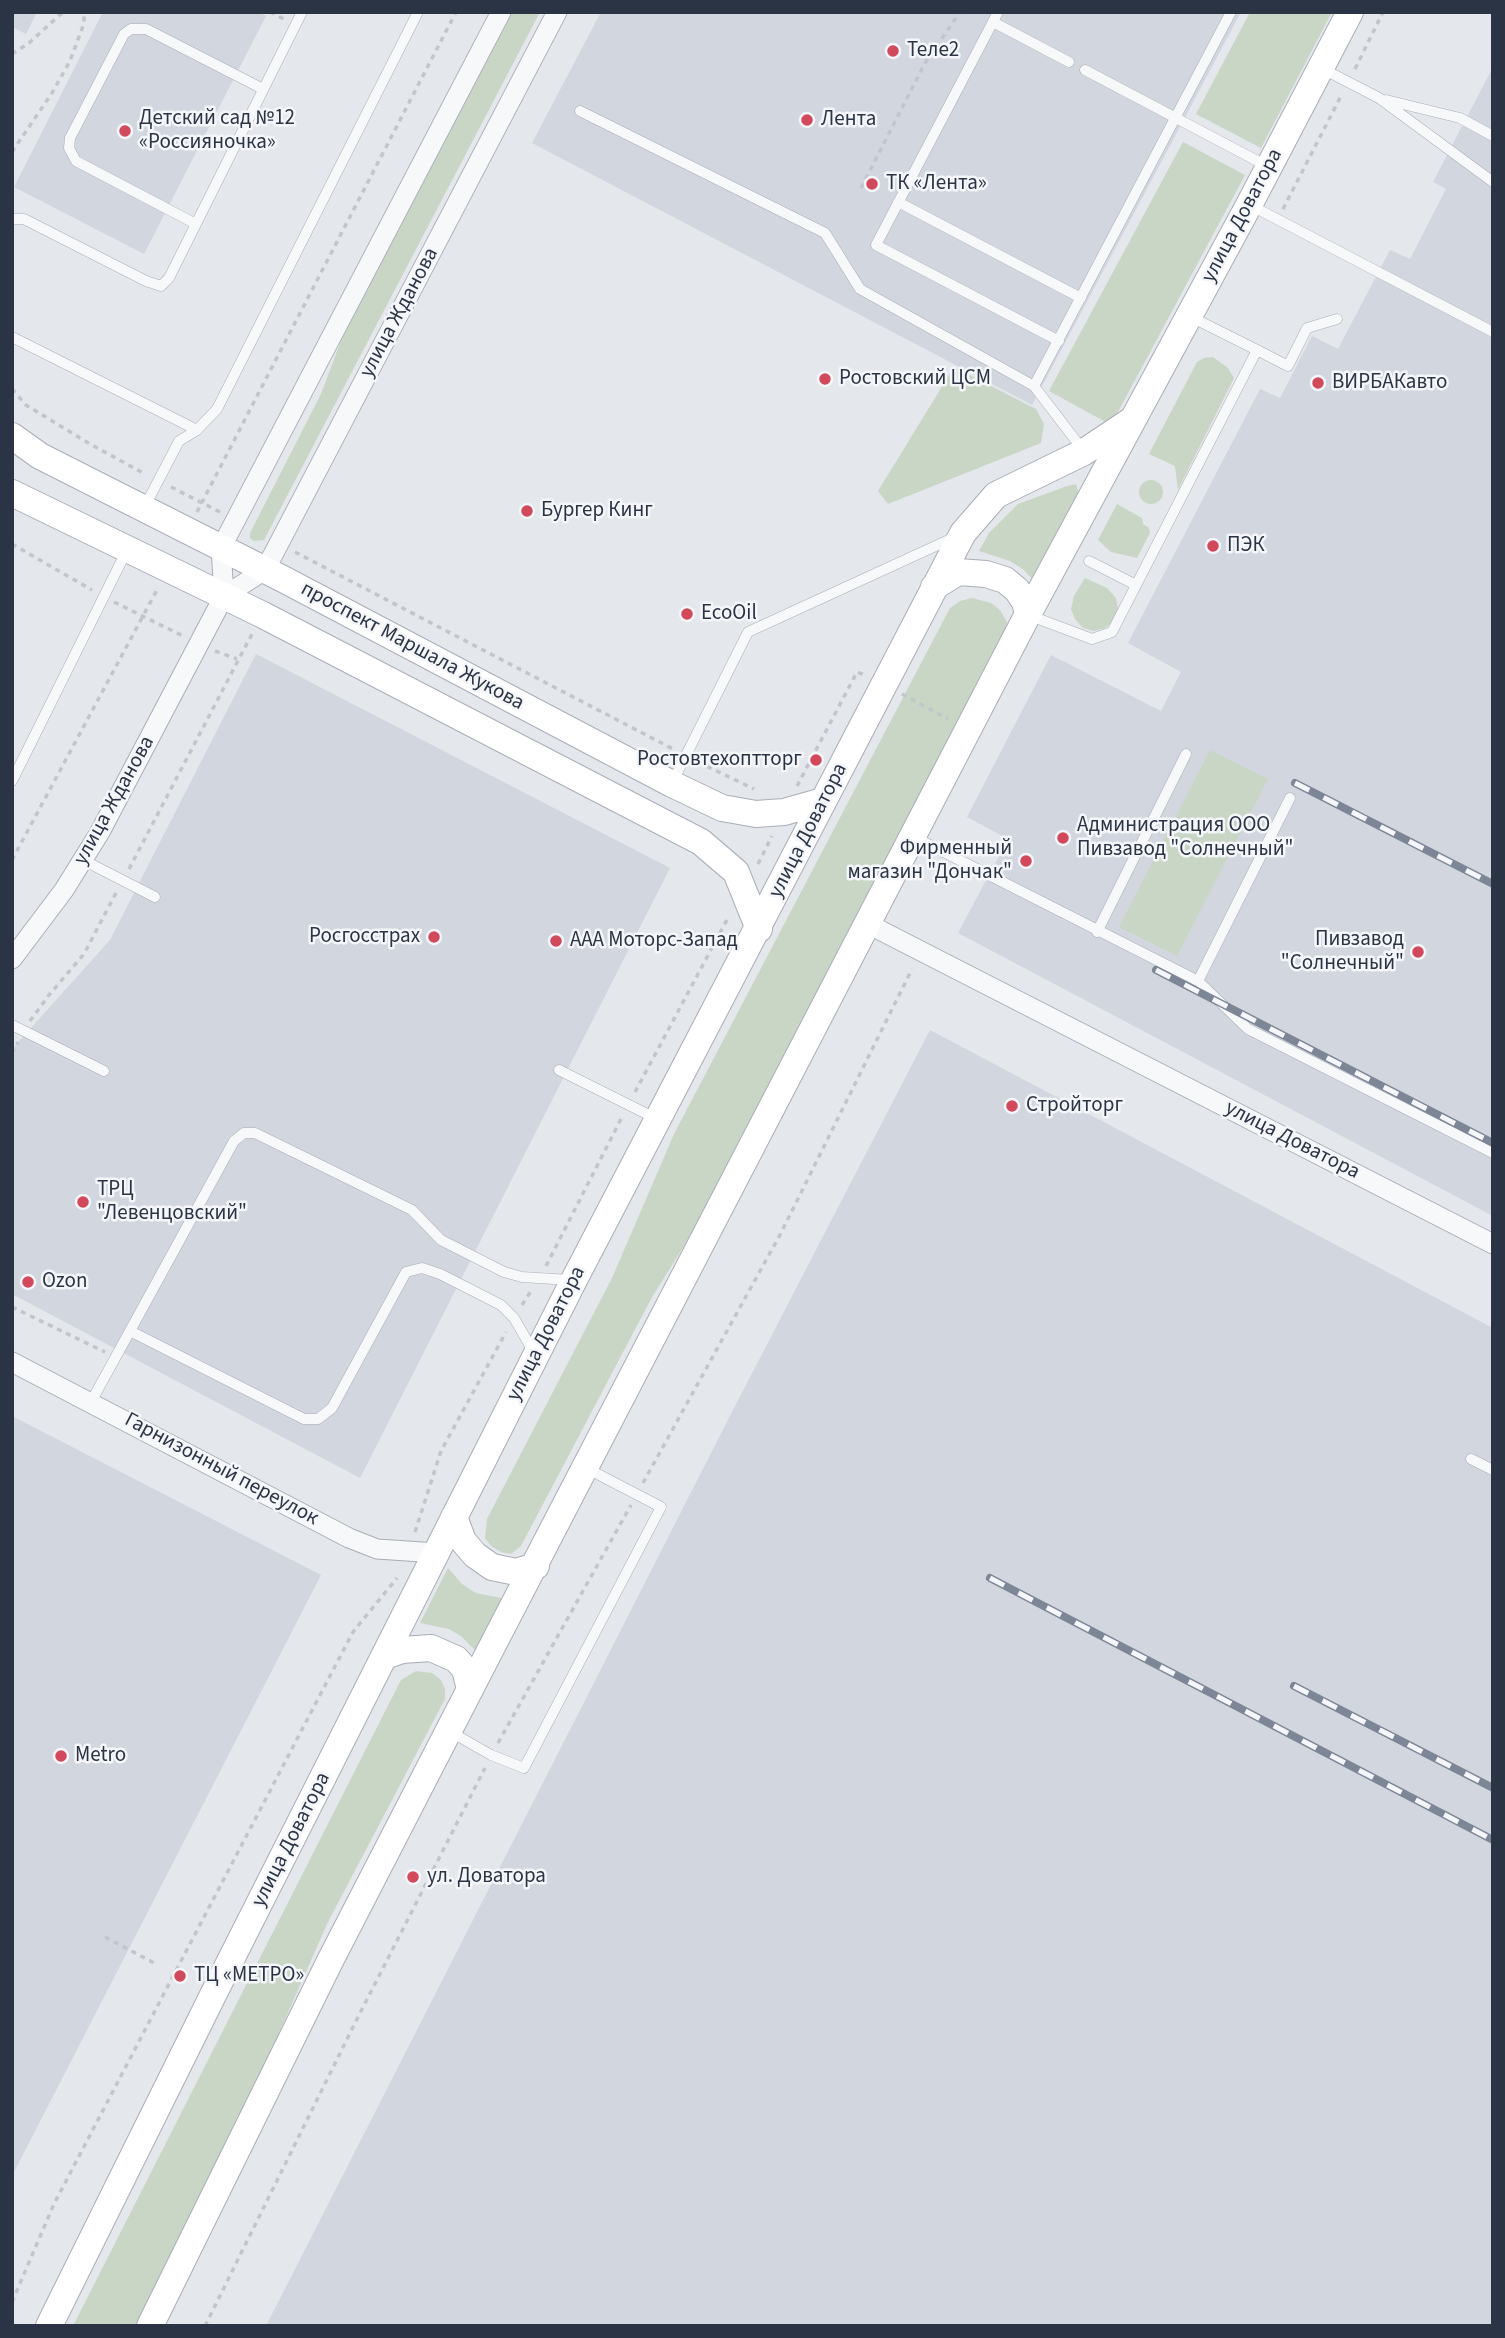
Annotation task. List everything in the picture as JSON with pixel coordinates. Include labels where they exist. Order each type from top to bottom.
[{"type":"street","name":"улица Жданова","points":[[16,948],[83,860],[100,832],[224,597],[265,570],[557,12]]},
{"type":"street","name":"улица Доватора","points":[[150,2326],[330,1961],[448,1731],[1028,614],[1350,12]]},
{"type":"street","points":[[224,597],[220,548],[497,13]]},
{"type":"street","name":"улица Доватора","points":[[49,2326],[574,1280],[963,533],[996,495],[1084,452],[1133,419]]},
{"type":"street","name":"проспект Маршала Жукова","points":[[12,436],[40,456],[722,808],[756,814],[823,801]]},
{"type":"street","name":"проспект Маршала Жукова","points":[[12,493],[224,597],[701,842],[736,872],[759,929]]},
{"type":"street","points":[[934,587],[958,572],[986,573],[1005,580],[1017,590],[1025,602],[1028,614]]},
{"type":"street","name":"улица Доватора","points":[[867,924],[1493,1244]]},
{"type":"street","name":"Гарнизонный переулок","points":[[12,1362],[349,1538],[377,1549],[437,1553]]},
{"type":"street","points":[[454,1517],[463,1541],[475,1555],[492,1567],[516,1572],[536,1566]]},
{"type":"street","points":[[386,1656],[402,1650],[431,1648],[456,1659],[465,1669],[470,1689]]},
{"type":"lane","points":[[12,219],[24,219],[161,286],[169,278],[302,12]]},
{"type":"lane","points":[[144,509],[178,441],[197,430],[216,409],[418,12]]},
{"type":"lane","points":[[1034,386],[1231,12]]},
{"type":"lane","points":[[1059,341],[876,245],[996,17],[1069,62]]},
{"type":"lane","points":[[196,224],[76,161],[69,148],[70,138],[124,34],[131,29],[146,29],[263,89]]},
{"type":"lane","points":[[1321,68],[1379,98],[1460,118],[1493,136]]},
{"type":"lane","points":[[1085,70],[1269,167]]},
{"type":"lane","points":[[1379,98],[1493,182]]},
{"type":"lane","points":[[580,111],[825,233],[860,289],[1034,386],[1084,452]]},
{"type":"lane","points":[[898,202],[1081,298]]},
{"type":"lane","points":[[1249,205],[1493,332]]},
{"type":"lane","points":[[1189,316],[1288,366],[1307,328],[1338,319]]},
{"type":"lane","points":[[12,337],[197,430]]},
{"type":"lane","points":[[1028,614],[1093,639],[1112,632],[1256,350]]},
{"type":"lane","points":[[672,784],[748,632],[963,533]]},
{"type":"lane","points":[[12,781],[127,549]]},
{"type":"lane","points":[[1089,561],[1136,584]]},
{"type":"lane","points":[[1097,932],[1186,754]]},
{"type":"lane","points":[[1198,981],[1290,798]]},
{"type":"lane","points":[[913,837],[1198,981],[1248,1029],[1493,1153]]},
{"type":"lane","points":[[83,860],[155,897]]},
{"type":"lane","points":[[12,1024],[104,1071]]},
{"type":"lane","points":[[559,1070],[658,1120]]},
{"type":"lane","points":[[90,1402],[234,1141],[244,1133],[255,1133],[412,1209],[441,1240],[505,1272],[523,1277],[574,1280]]},
{"type":"lane","points":[[130,1331],[304,1419],[318,1419],[332,1408],[407,1272],[422,1268],[440,1274],[501,1305],[514,1318],[536,1356]]},
{"type":"lane","points":[[1471,1459],[1493,1470]]},
{"type":"lane","points":[[448,1731],[491,1755],[524,1768],[661,1507],[586,1468]]},
{"type":"path","points":[[12,54],[63,12]]},
{"type":"path","points":[[12,152],[70,61],[83,26],[85,12]]},
{"type":"path","points":[[187,531],[456,12]]},
{"type":"path","points":[[861,188],[925,63],[960,12]]},
{"type":"path","points":[[1277,220],[1383,12]]},
{"type":"path","points":[[12,48],[18,50]]},
{"type":"path","points":[[12,389],[26,405],[90,444],[236,521]]},
{"type":"path","points":[[279,543],[785,809]]},
{"type":"path","points":[[12,544],[103,597],[237,659]]},
{"type":"path","points":[[12,860],[168,569]]},
{"type":"path","points":[[12,2302],[54,2204],[346,1644],[396,1579],[408,1552],[441,1451],[514,1318],[540,1278],[857,672],[968,729]]},
{"type":"path","points":[[205,2326],[491,1755],[781,1233],[921,951]]},
{"type":"path","points":[[12,1307],[115,1357]]},
{"type":"path","points":[[105,1937],[156,1964]]},
{"type":"shaded area","points":[[12,12],[37,12],[26,34],[12,27]]},
{"type":"shaded area","name":"Детский сад №12 «Россияночка»","points":[[103,12],[258,12],[266,16],[144,254],[14,187]]},
{"type":"shaded area","points":[[601,12],[1241,12],[1032,405],[532,143]]},
{"type":"shaded area","points":[[1493,67],[1493,1216],[958,933],[1008,839],[967,817],[1051,655],[1161,711],[1181,672],[1128,643],[1260,389],[1280,398],[1312,336],[1338,349],[1390,250],[1410,259],[1446,189],[1433,182]]},
{"type":"shaded area","points":[[256,654],[670,868],[360,1478],[12,1294],[12,1049],[110,940]]},
{"type":"shaded area","points":[[930,1030],[1493,1328],[1493,2326],[266,2326],[733,1410]]},
{"type":"shaded area","points":[[12,1416],[321,1575],[12,2176]]},
{"type":"green space","points":[[511,12],[540,12],[264,540],[254,541],[250,538],[250,533],[321,394],[346,327]]},
{"type":"green space","points":[[1250,12],[1332,12],[1261,148],[1196,114]]},
{"type":"green space","points":[[1183,142],[1245,175],[1111,425],[1049,391]]},
{"type":"green space","points":[[1213,357],[1228,368],[1234,378],[1178,490],[1175,466],[1149,454],[1197,362]]},
{"type":"green space","points":[[954,367],[1036,409],[1044,424],[1041,443],[888,504],[878,491]]},
{"type":"green space","points":[[1151,480],[1160,483],[1163,492],[1160,501],[1151,504],[1142,501],[1139,492],[1142,483]]},
{"type":"green space","points":[[1076,484],[1079,494],[1033,580],[1010,561],[979,551],[989,533],[1018,504]]},
{"type":"green space","points":[[1117,504],[1142,518],[1143,524],[1149,528],[1150,533],[1137,558],[1111,552],[1098,540]]},
{"type":"green space","points":[[1085,578],[1107,588],[1116,598],[1118,610],[1114,621],[1105,628],[1094,631],[1083,628],[1071,609],[1074,596]]},
{"type":"green space","points":[[972,598],[991,603],[1000,610],[1007,622],[1007,634],[697,1225],[651,1299],[521,1546],[511,1554],[501,1552],[485,1538],[487,1519],[612,1278],[674,1134],[950,608],[960,601]]},
{"type":"green space","points":[[1210,750],[1268,779],[1177,956],[1119,927]]},
{"type":"green space","points":[[448,1568],[462,1584],[476,1593],[506,1599],[478,1653],[461,1636],[449,1629],[420,1623]]},
{"type":"green space","points":[[416,1671],[432,1673],[441,1680],[445,1699],[328,1922],[259,2078],[137,2326],[73,2326],[401,1680]]},
{"type":"railway","points":[[1295,783],[1493,884]]},
{"type":"railway","points":[[1156,970],[1493,1143]]},
{"type":"railway","points":[[990,1578],[1493,1840]]},
{"type":"railway","points":[[1294,1686],[1493,1788]]},
{"type":"place","name":"Теле2","points":[[893,51]]},
{"type":"place","name":"Лента","points":[[807,120]]},
{"type":"place","name":"Детский сад №12 «Россияночка»","points":[[125,131]]},
{"type":"place","name":"ТК «Лента»","points":[[872,184]]},
{"type":"place","name":"Ростовский ЦСМ","points":[[825,379]]},
{"type":"place","name":"ВИРБАКавто","points":[[1318,383]]},
{"type":"place","name":"Бургер Кинг","points":[[527,511]]},
{"type":"place","name":"ПЭК","points":[[1213,546]]},
{"type":"place","name":"EcoOil","points":[[687,614]]},
{"type":"place","name":"Ростовтехоптторг","points":[[816,760]]},
{"type":"place","name":"Администрация ООО Пивзавод \"Солнечный\"","points":[[1063,838]]},
{"type":"place","name":"Фирменный магазин \"Дончак\"","points":[[1026,861]]},
{"type":"place","name":"Росгосстрах","points":[[434,937]]},
{"type":"place","name":"ААА Моторс-Запад","points":[[556,941]]},
{"type":"place","name":"Пивзавод \"Солнечный\"","points":[[1418,952]]},
{"type":"place","name":"Стройторг","points":[[1012,1106]]},
{"type":"place","name":"ТРЦ \"Левенцовский\"","points":[[83,1202]]},
{"type":"place","name":"Ozon","points":[[28,1282]]},
{"type":"place","name":"Metro","points":[[61,1756]]},
{"type":"place","name":"ул. Доватора","points":[[413,1877]]},
{"type":"place","name":"ТЦ «МЕТРО»","points":[[180,1976]]}]
